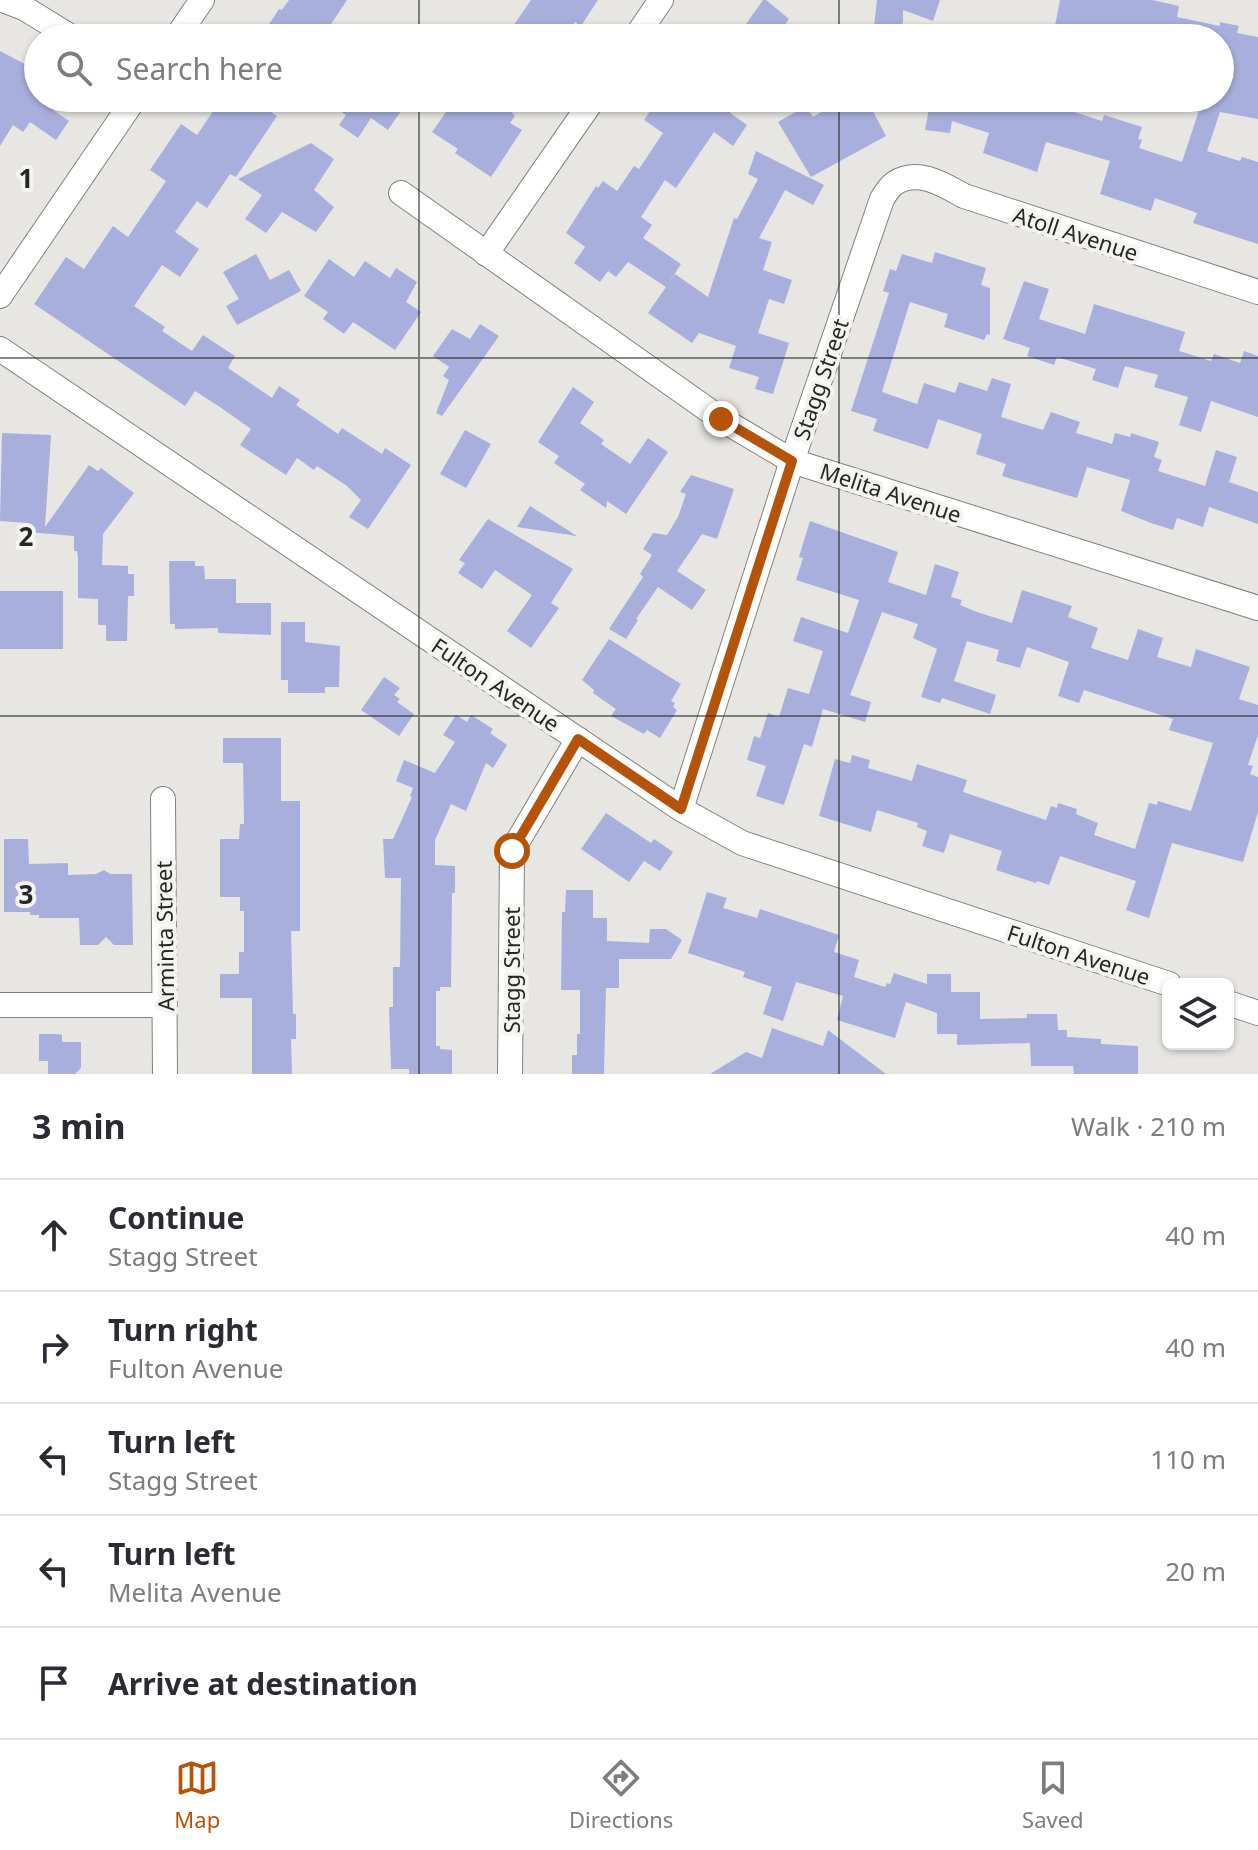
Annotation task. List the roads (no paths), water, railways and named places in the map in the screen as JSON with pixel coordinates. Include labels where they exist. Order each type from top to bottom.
[{"type":"street","points":[[3,0],[50,24]]},
{"type":"street","points":[[186,24],[202,0]]},
{"type":"street","points":[[645,24],[661,0]]},
{"type":"street","points":[[0,296],[125,112]]},
{"type":"street","points":[[486,254],[584,112]]},
{"type":"street","name":"Atoll Avenue","points":[[895,183],[916,178],[935,180],[964,196],[1258,292]]},
{"type":"street","name":"Stagg Street","points":[[681,809],[792,461],[882,199],[895,183]]},
{"type":"street","name":"Melita Avenue","points":[[401,193],[721,419],[792,461],[1258,608]]},
{"type":"street","name":"Fulton Avenue","points":[[4,355],[681,809],[742,843],[1162,982]]},
{"type":"street","name":"Stagg Street","points":[[510,1074],[512,851],[578,739]]},
{"type":"street","name":"Arminta Street","points":[[163,799],[165,1074]]},
{"type":"street","points":[[0,1005],[165,1005]]},
{"type":"street","points":[[1234,1005],[1258,1013]]}]
